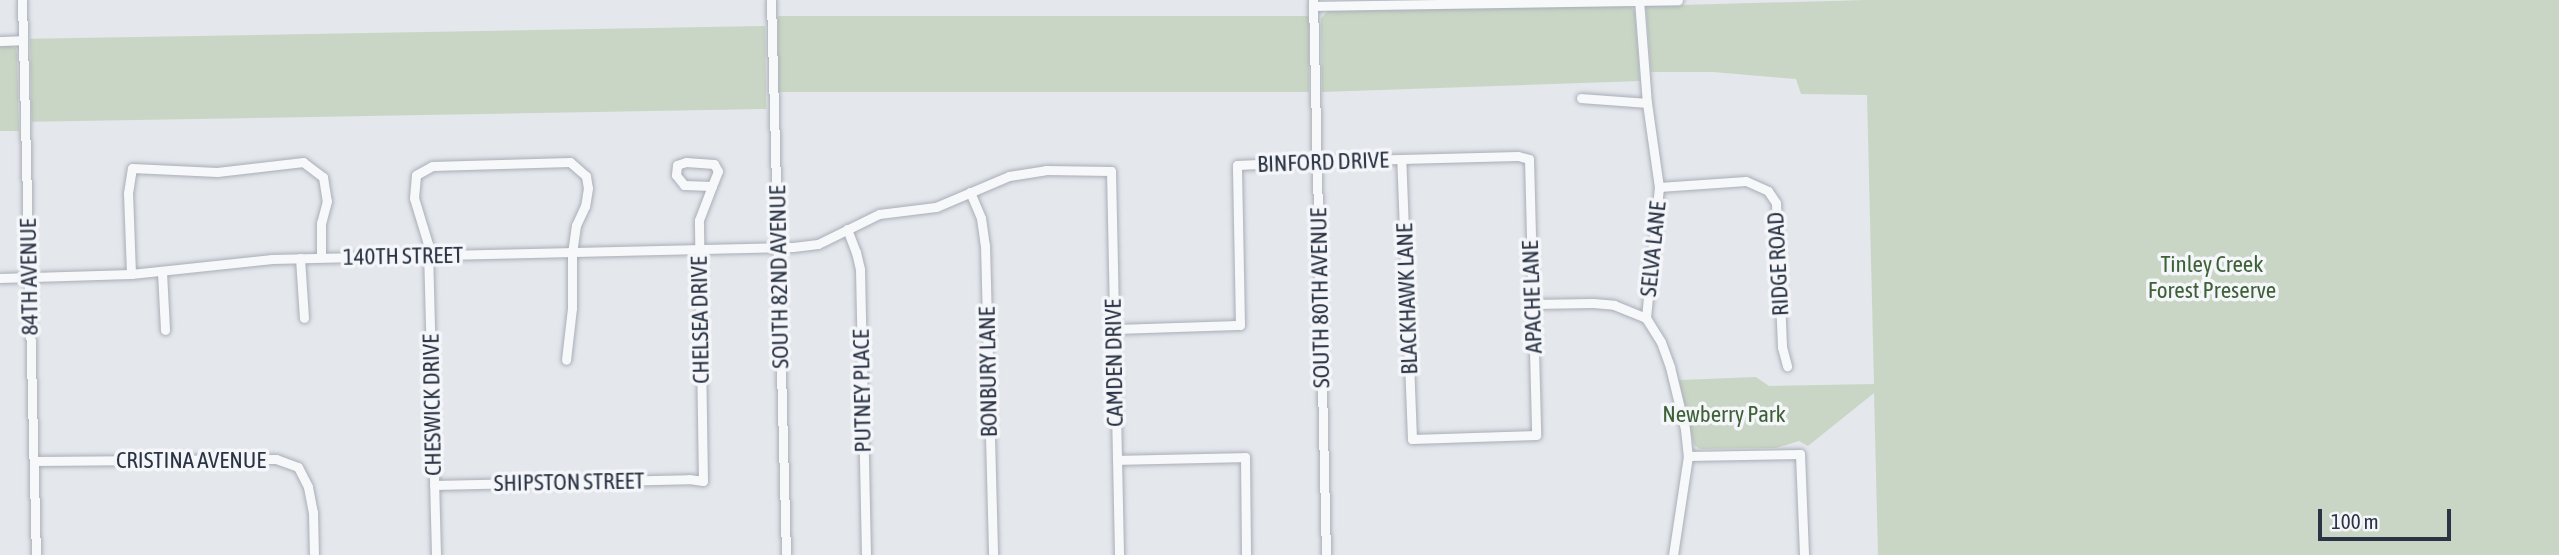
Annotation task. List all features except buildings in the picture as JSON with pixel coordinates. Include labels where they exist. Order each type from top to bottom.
[{"type":"street","name":"84TH AVENUE","points":[[22,0],[36,555]]},
{"type":"street","name":"SOUTH 82ND AVENUE","points":[[771,0],[786,555]]},
{"type":"street","points":[[1313,3],[1678,0]]},
{"type":"street","name":"SELVA LANE","points":[[1639,1],[1647,103],[1659,187],[1646,318],[1661,342],[1670,367],[1685,429],[1688,456],[1673,555]]},
{"type":"street","name":"SOUTH 80TH AVENUE","points":[[1313,3],[1326,555]]},
{"type":"street","points":[[0,41],[23,40]]},
{"type":"street","points":[[1581,98],[1647,103]]},
{"type":"street","name":"BINFORD DRIVE","points":[[1113,329],[1240,325],[1237,165],[1518,156],[1528,159]]},
{"type":"street","name":"BLACKHAWK LANE","points":[[1401,159],[1412,439],[1536,435]]},
{"type":"street","name":"APACHE LANE","points":[[1528,159],[1536,435]]},
{"type":"street","points":[[131,274],[128,193],[132,168],[218,172],[303,162],[323,177],[327,201],[321,223],[321,257]]},
{"type":"street","name":"CHESWICK DRIVE","points":[[436,555],[429,255],[414,198],[416,175],[432,166],[570,162],[586,176],[588,188],[585,206],[576,225],[572,252]]},
{"type":"street","name":"CHELSEA DRIVE","points":[[703,481],[699,220],[718,171],[714,164],[686,162],[677,166],[676,175],[684,185],[712,186]]},
{"type":"street","name":"CAMDEN DRIVE","points":[[970,192],[995,180],[1021,173],[1097,169],[1111,171],[1119,555]]},
{"type":"street","name":"RIDGE ROAD","points":[[1659,187],[1746,181],[1768,191],[1776,203],[1782,347],[1787,366]]},
{"type":"street","points":[[778,248],[818,244],[879,214],[936,206],[970,192]]},
{"type":"street","name":"BONBURY LANE","points":[[970,192],[981,218],[985,245],[993,555]]},
{"type":"street","name":"PUTNEY PLACE","points":[[846,229],[856,251],[860,269],[866,555]]},
{"type":"street","name":"140TH STREET","points":[[0,278],[162,272],[247,261],[321,257],[778,248]]},
{"type":"street","points":[[566,360],[572,308],[572,252]]},
{"type":"street","points":[[300,258],[304,318]]},
{"type":"street","points":[[162,272],[165,330]]},
{"type":"street","points":[[1532,304],[1614,305],[1646,318]]},
{"type":"street","points":[[1688,456],[1800,454],[1804,555]]},
{"type":"street","name":"CRISTINA AVENUE","points":[[34,461],[259,457],[276,459],[298,467],[308,487],[313,512],[314,555]]},
{"type":"street","points":[[1117,460],[1245,457],[1246,555]]},
{"type":"street","name":"SHIPSTON STREET","points":[[434,485],[689,479],[703,481]]},
{"type":"green space","name":"Tinley Creek Forest Preserve","points":[[1865,0],[2559,0],[2559,555],[1878,555],[1874,393],[1808,446],[1799,441],[1776,448],[1700,449],[1694,445],[1679,380],[1756,377],[1769,386],[1874,384],[1867,95],[1801,94],[1796,79],[1713,72],[1651,72],[1646,6]]},
{"type":"green space","points":[[1629,4],[1635,12],[1640,81],[1322,92],[1321,18],[1328,11]]},
{"type":"green space","points":[[778,16],[1309,16],[1309,92],[778,92]]},
{"type":"green space","points":[[765,26],[766,109],[32,122],[30,39]]},
{"type":"green space","points":[[10,45],[16,48],[17,54],[19,131],[0,131],[0,46]]},
{"type":"park label","name":"Newberry Park","points":[[1724,414]]}]
